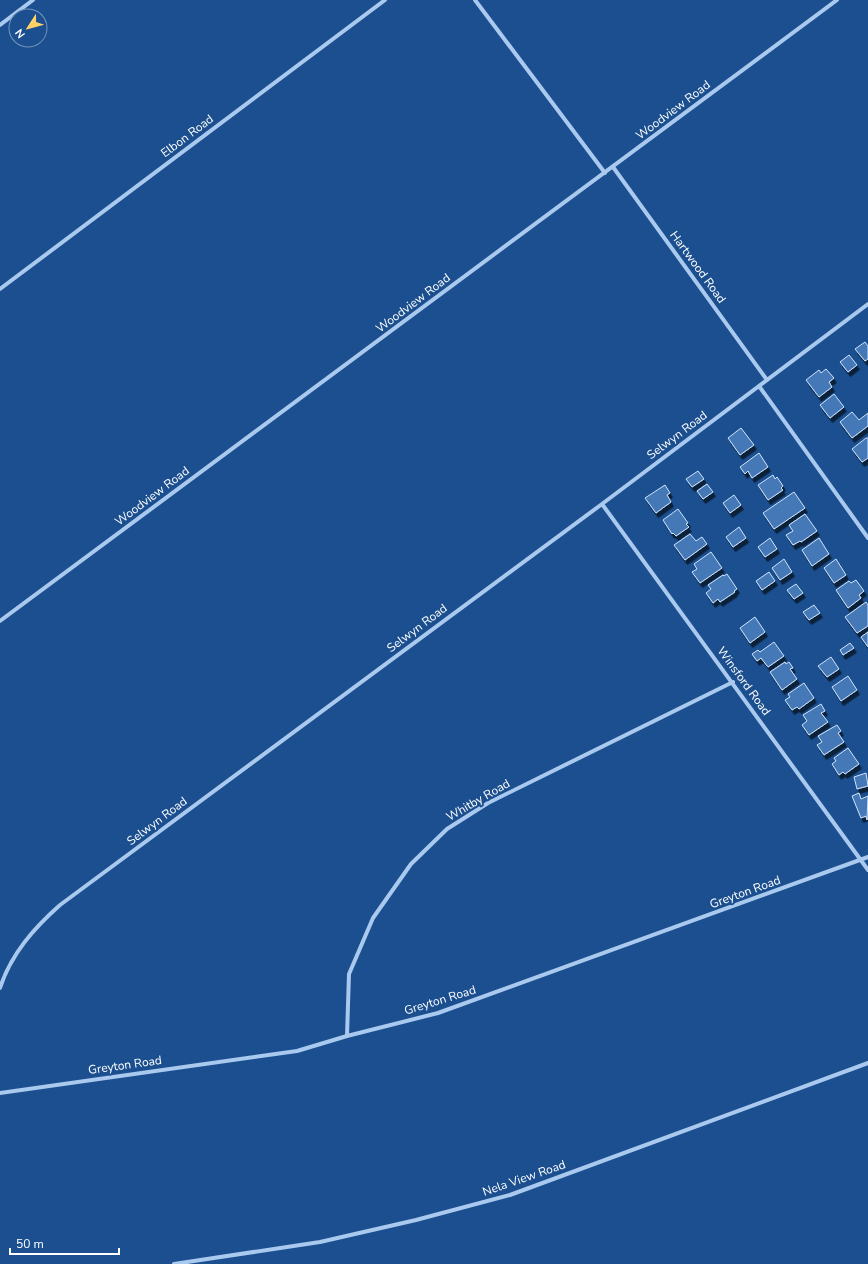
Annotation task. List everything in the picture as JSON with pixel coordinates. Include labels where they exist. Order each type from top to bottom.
[{"type":"street","points":[[0,25],[33,0]]},
{"type":"street","name":"Elbon Road","points":[[0,288],[385,0]]},
{"type":"street","points":[[475,0],[604,173]]},
{"type":"street","name":"Woodview Road","points":[[0,621],[837,0]]},
{"type":"street","name":"Hartwood Road","points":[[613,167],[767,380]]},
{"type":"street","name":"Selwyn Road","points":[[0,988],[13,959],[28,937],[43,920],[60,905],[602,504],[868,304]]},
{"type":"street","points":[[759,386],[868,538]]},
{"type":"street","name":"Winsford Road","points":[[602,504],[733,682],[868,870]]},
{"type":"street","name":"Whitby Road","points":[[347,1036],[349,974],[373,918],[411,864],[447,829],[488,804],[733,682]]},
{"type":"street","name":"Greyton Road","points":[[0,1093],[297,1051],[347,1036],[438,1013],[868,857]]},
{"type":"street","name":"Nela View Road","points":[[174,1264],[320,1242],[416,1220],[510,1195],[868,1063]]},
{"type":"building","points":[[865,342],[868,346],[868,359],[865,361],[855,349]]},
{"type":"building","points":[[849,355],[857,365],[848,372],[840,362]]},
{"type":"building","points":[[826,369],[834,378],[829,382],[832,387],[819,397],[806,380],[819,370],[821,373]]},
{"type":"building","points":[[834,394],[844,407],[830,418],[820,405]]},
{"type":"building","points":[[852,412],[859,420],[868,413],[868,426],[852,438],[840,422]]},
{"type":"building","points":[[741,428],[754,445],[740,455],[728,438]]},
{"type":"building","points":[[868,438],[868,458],[862,462],[852,449]]},
{"type":"building","points":[[759,453],[768,467],[752,478],[748,471],[745,474],[740,467]]},
{"type":"building","points":[[698,471],[704,479],[692,487],[686,479]]},
{"type":"building","points":[[773,475],[775,479],[777,477],[783,486],[781,488],[783,490],[768,500],[758,485]]},
{"type":"building","points":[[707,484],[713,492],[703,499],[697,491]]},
{"type":"building","points":[[665,485],[670,493],[667,495],[671,502],[656,513],[645,498]]},
{"type":"building","points":[[794,492],[805,508],[774,529],[763,513]]},
{"type":"building","points":[[734,495],[741,505],[730,513],[723,503]]},
{"type":"building","points":[[678,509],[688,523],[686,524],[689,527],[676,536],[673,533],[672,534],[663,520]]},
{"type":"building","points":[[805,514],[817,531],[801,542],[800,541],[793,545],[786,535],[793,531],[789,525]]},
{"type":"building","points":[[739,527],[746,538],[733,547],[726,537]]},
{"type":"building","points":[[690,534],[696,541],[702,537],[707,544],[685,560],[674,545]]},
{"type":"building","points":[[770,538],[777,549],[765,557],[758,547]]},
{"type":"building","points":[[819,538],[829,554],[812,566],[802,550]]},
{"type":"building","points":[[711,552],[722,568],[700,583],[692,572],[697,569],[694,564]]},
{"type":"building","points":[[784,559],[792,572],[780,580],[772,568]]},
{"type":"building","points":[[836,559],[846,575],[834,583],[824,568]]},
{"type":"building","points":[[769,572],[775,581],[762,590],[756,581]]},
{"type":"building","points":[[727,574],[737,589],[720,602],[718,599],[713,603],[706,593],[711,589],[708,585]]},
{"type":"building","points":[[856,580],[864,591],[859,595],[861,598],[848,608],[836,590],[849,581],[851,583]]},
{"type":"building","points":[[796,584],[803,593],[794,599],[787,590]]},
{"type":"building","points":[[866,602],[868,605],[868,626],[857,633],[845,617]]},
{"type":"building","points":[[814,605],[820,613],[809,620],[803,612]]},
{"type":"building","points":[[755,617],[765,632],[750,643],[740,628]]},
{"type":"building","points":[[868,632],[868,647],[861,637]]},
{"type":"building","points":[[774,642],[784,656],[768,667],[761,658],[757,661],[752,654],[758,650],[760,652]]},
{"type":"building","points":[[850,643],[854,648],[843,655],[840,650]]},
{"type":"building","points":[[831,657],[839,669],[827,677],[818,666]]},
{"type":"building","points":[[785,662],[786,664],[789,662],[793,668],[790,669],[797,679],[782,690],[770,672]]},
{"type":"building","points":[[848,676],[857,690],[841,701],[832,687]]},
{"type":"building","points":[[804,683],[814,698],[799,709],[797,707],[792,710],[785,700],[790,697],[788,694]]},
{"type":"building","points":[[821,704],[825,711],[821,713],[828,722],[809,735],[802,725],[807,721],[803,715]]},
{"type":"building","points":[[837,725],[841,731],[838,733],[844,742],[824,755],[817,745],[822,742],[818,736]]},
{"type":"building","points":[[848,748],[859,764],[845,774],[843,772],[839,775],[832,764],[836,761],[834,758]]},
{"type":"building","points":[[866,773],[868,786],[857,789],[854,777]]},
{"type":"building","points":[[859,793],[861,799],[868,796],[867,820],[866,816],[861,818],[852,796]]}]
